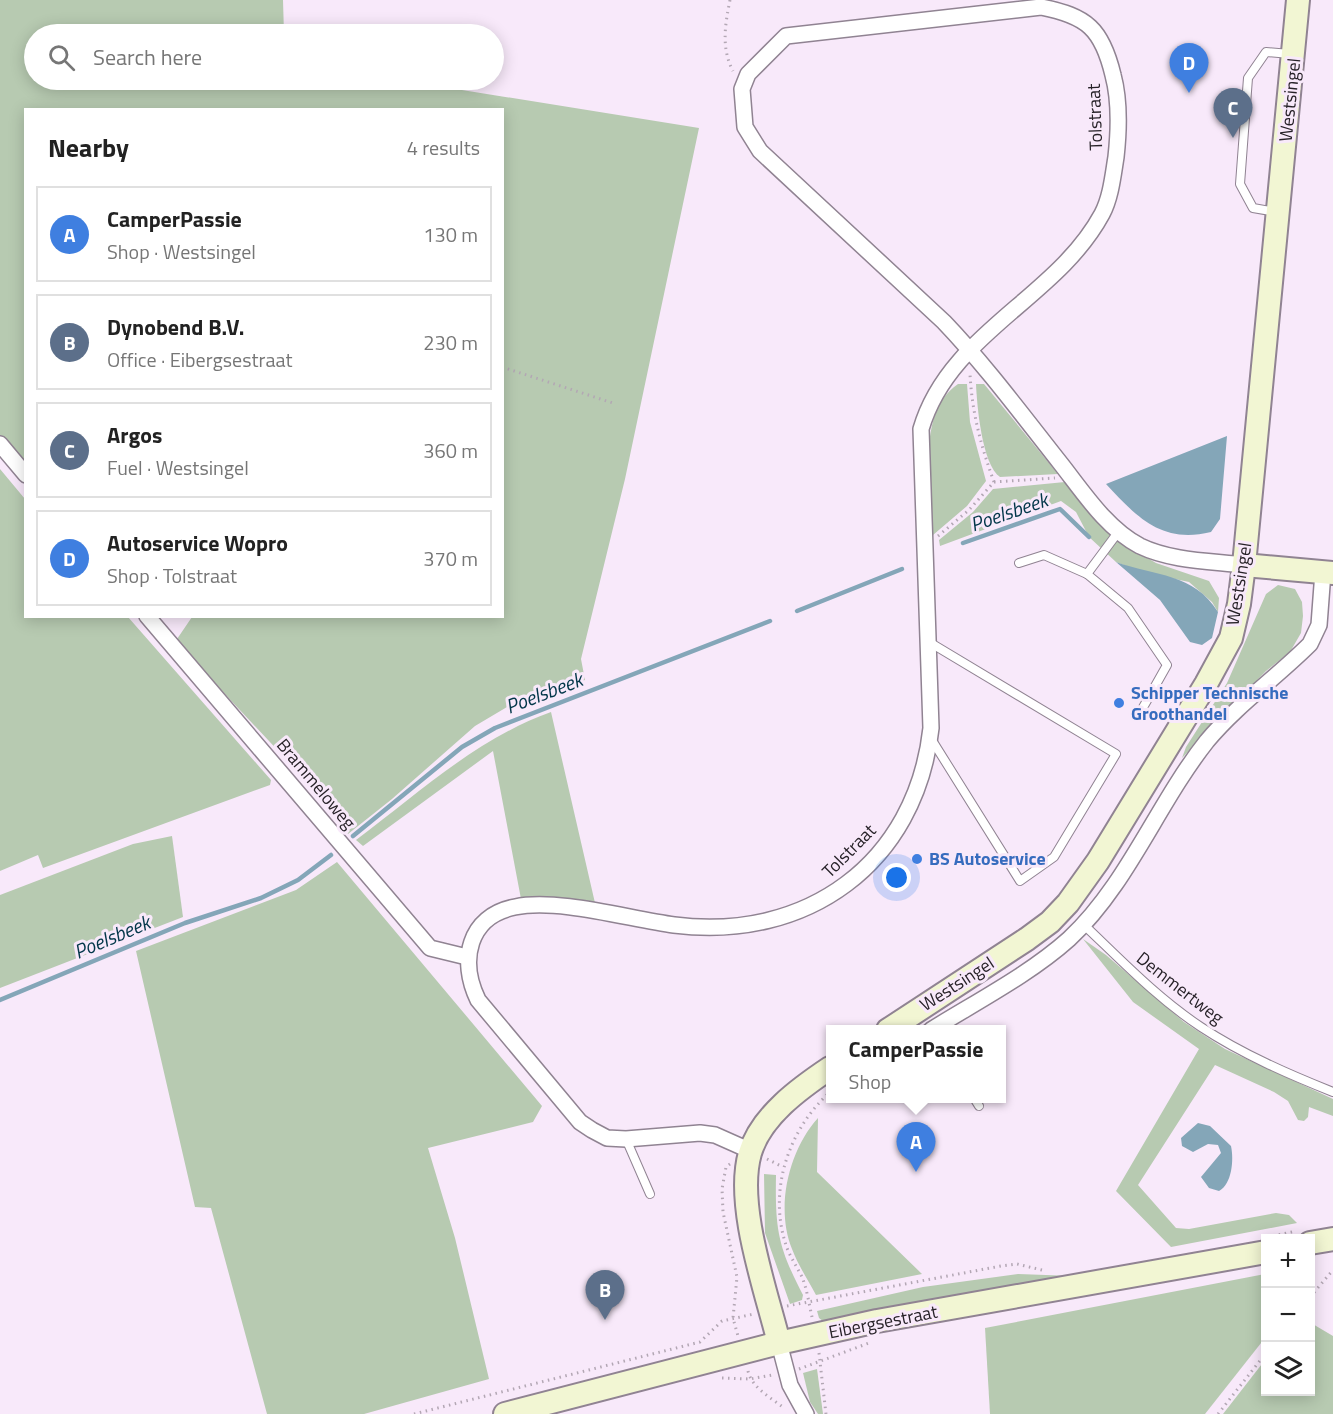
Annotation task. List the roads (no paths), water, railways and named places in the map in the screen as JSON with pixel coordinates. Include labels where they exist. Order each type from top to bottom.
[{"type":"main road","name":"Westsingel","points":[[894,1025],[1027,939],[1050,922],[1068,903],[1098,861],[1206,684],[1231,638],[1239,604],[1244,565],[1298,0]]},
{"type":"main road","points":[[1244,565],[1328,573]]},
{"type":"main road","points":[[779,1343],[749,1219],[746,1190],[751,1151],[776,1112],[796,1091],[826,1071]]},
{"type":"main road","points":[[1315,1242],[1333,1239]]},
{"type":"main road","name":"Eibergsestraat","points":[[505,1414],[742,1352],[877,1322],[1261,1253]]},
{"type":"street","name":"Tolstraat","points":[[467,957],[484,923],[498,912],[516,907],[563,908],[704,927],[748,926],[802,911],[836,892],[870,862],[906,815],[922,773],[930,737],[932,705],[921,429],[936,391],[950,369],[969,349],[1072,258],[1103,212],[1113,180],[1117,144],[1117,94],[1104,47],[1089,26],[1071,13],[1041,7],[786,36],[748,74],[742,89],[745,127],[760,151],[944,322],[969,349]]},
{"type":"street","points":[[969,349],[1072,477],[1119,531],[1141,546],[1183,558],[1244,565]]},
{"type":"street","points":[[0,444],[24,473]]},
{"type":"street","name":"Westsingel","points":[[937,1025],[1050,955],[1083,924],[1102,902],[1184,773],[1208,740],[1310,644],[1319,625],[1328,573]]},
{"type":"street","name":"Brammeloweg","points":[[149,618],[430,948],[467,957]]},
{"type":"street","points":[[467,957],[473,989],[478,1000],[580,1122],[607,1138],[700,1133],[722,1138],[751,1151]]},
{"type":"street","points":[[779,1343],[796,1399],[806,1414]]},
{"type":"lane","points":[[1279,212],[1253,208],[1240,184],[1248,78],[1266,52],[1294,54]]},
{"type":"lane","points":[[1087,574],[1119,531]]},
{"type":"lane","points":[[1018,563],[1044,555],[1087,574],[1128,608],[1167,665],[1141,711]]},
{"type":"lane","points":[[929,642],[1116,754],[1054,857],[1020,882],[930,737]]},
{"type":"lane","name":"Demmertweg","points":[[1083,924],[1152,989],[1201,1027],[1263,1063],[1333,1092]]},
{"type":"lane","points":[[626,1138],[650,1194]]},
{"type":"water","points":[[1227,436],[1220,519],[1211,532],[1193,535],[1164,531],[1140,517],[1106,484]]},
{"type":"water","points":[[1116,562],[1173,578],[1197,590],[1218,612],[1212,638],[1202,645],[1190,642],[1160,600]]},
{"type":"water","points":[[1198,1123],[1210,1126],[1231,1146],[1231,1171],[1227,1183],[1219,1191],[1209,1188],[1201,1177],[1221,1153],[1218,1145],[1208,1144],[1193,1152],[1182,1146],[1181,1138]]},
{"type":"waterway","name":"Poelsbeek","points":[[963,543],[1060,509],[1089,537]]},
{"type":"waterway","name":"Poelsbeek","points":[[797,611],[902,569]]},
{"type":"waterway","name":"Poelsbeek","points":[[353,836],[462,747],[495,728],[770,621]]},
{"type":"waterway","name":"Poelsbeek","points":[[0,1000],[185,923],[261,898],[298,880],[331,855]]},
{"type":"place","name":"Autoservice Wopro","points":[[1189,93]]},
{"type":"place","name":"Argos","points":[[1233,138]]},
{"type":"place","name":"Schipper Technische Groothandel","points":[[1119,703]]},
{"type":"place","name":"BS Autoservice","points":[[917,859]]},
{"type":"place","name":"CamperPassie","points":[[916,1172]]},
{"type":"place","name":"Dynobend B.V.","points":[[605,1320]]}]
